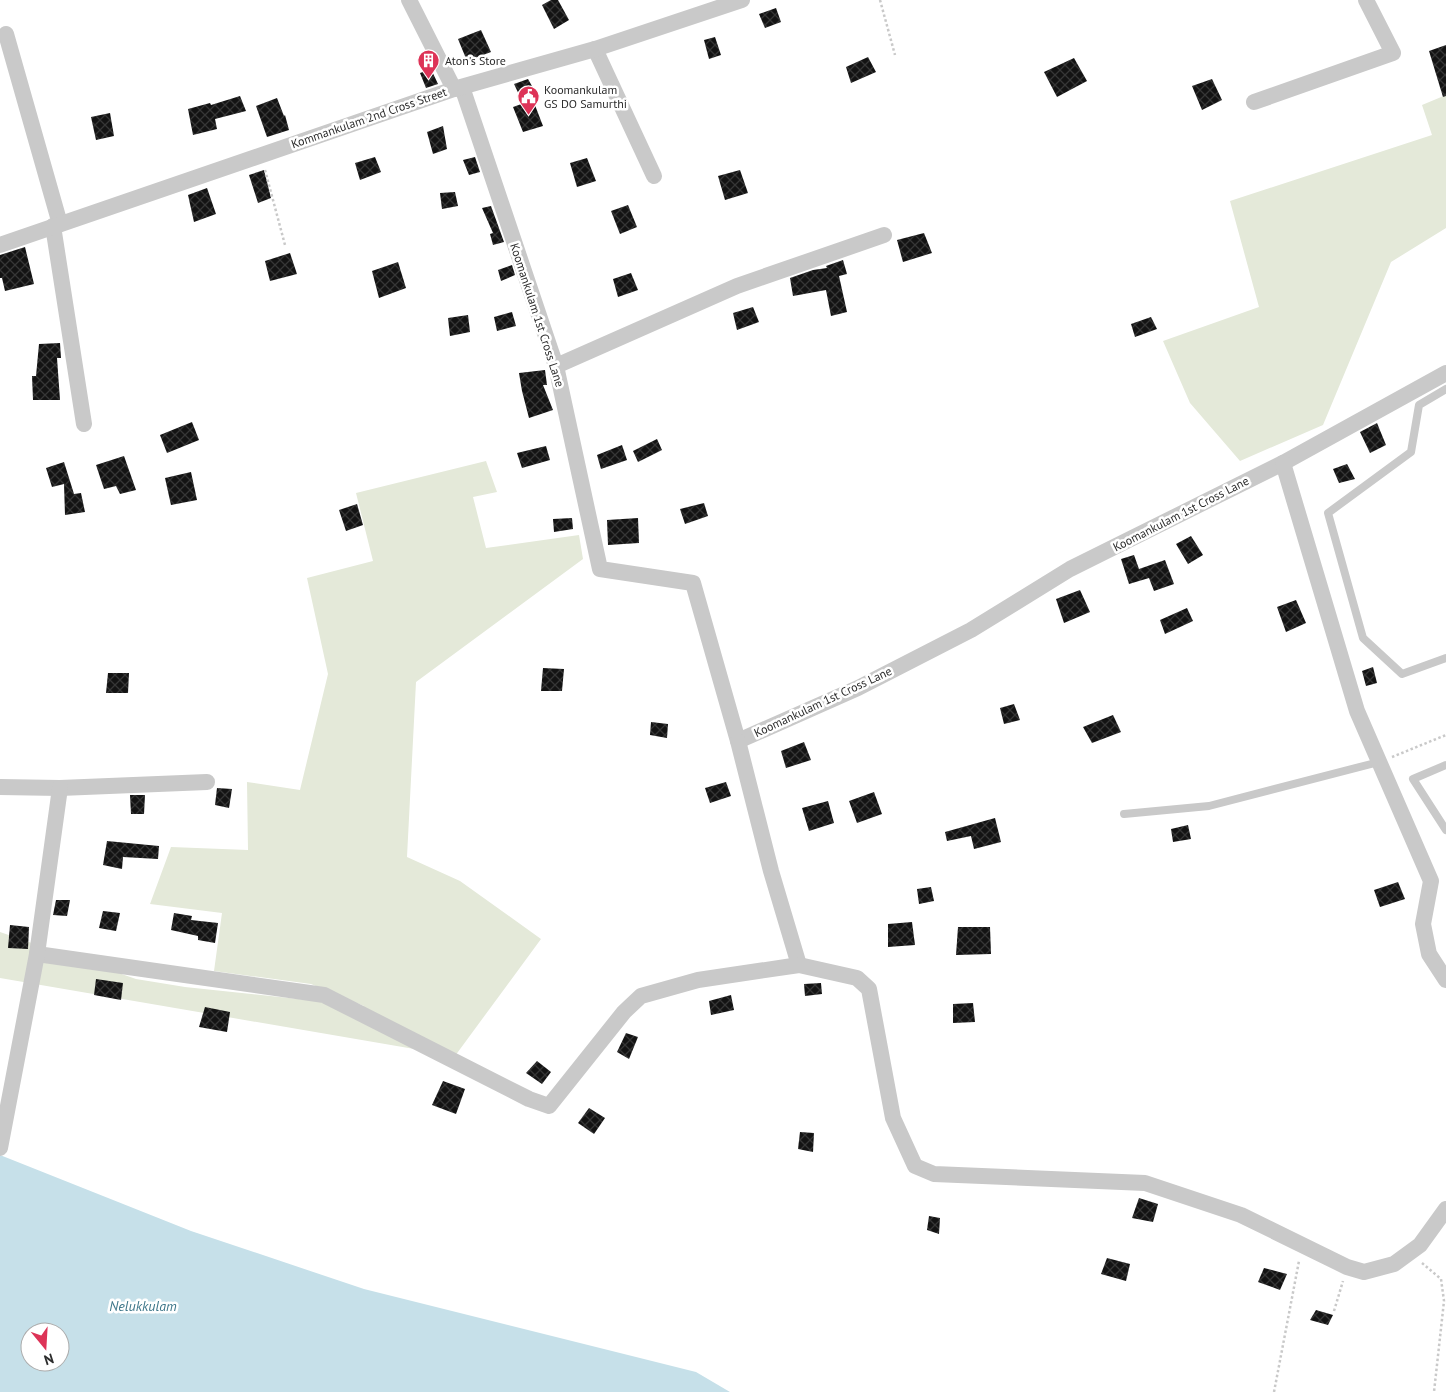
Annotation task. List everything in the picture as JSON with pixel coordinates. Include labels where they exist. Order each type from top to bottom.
[{"type":"street","name":"Koomankulam 1st Cross Lane","points":[[409,0],[458,88],[556,366],[600,570],[694,583],[738,741],[867,683],[971,630],[1070,569],[1283,463],[1446,373]]},
{"type":"street","name":"Kommankulam 2nd Cross Street","points":[[0,245],[458,88],[595,49],[742,0]]},
{"type":"street","points":[[1254,102],[1393,53],[1366,0]]},
{"type":"street","points":[[6,34],[57,225],[84,424]]},
{"type":"street","points":[[595,49],[654,176]]},
{"type":"street","points":[[556,366],[737,286],[884,235]]},
{"type":"street","points":[[1283,463],[1357,712],[1431,881],[1423,924],[1428,954],[1446,980]]},
{"type":"street","points":[[738,741],[771,871],[799,965]]},
{"type":"street","points":[[0,787],[60,788],[207,782]]},
{"type":"street","points":[[0,1148],[36,954],[60,788]]},
{"type":"street","points":[[36,954],[324,994],[529,1099],[549,1106],[624,1012],[642,996],[698,980],[799,965],[857,978],[869,989],[893,1118],[915,1166],[934,1174],[1145,1183],[1241,1215],[1347,1267],[1364,1272],[1394,1264],[1420,1245],[1446,1209]]},
{"type":"lane","points":[[1446,389],[1419,405],[1411,452],[1328,513],[1363,638],[1402,674],[1446,658]]},
{"type":"lane","points":[[1124,814],[1209,806],[1379,762]]},
{"type":"lane","points":[[1446,765],[1413,779],[1446,830]]},
{"type":"path","points":[[880,0],[895,55]]},
{"type":"path","points":[[261,155],[284,246]]},
{"type":"path","points":[[1379,762],[1446,735]]},
{"type":"path","points":[[1274,1392],[1302,1245]]},
{"type":"path","points":[[1410,1252],[1441,1279],[1444,1301],[1434,1392]]},
{"type":"path","points":[[1334,1311],[1347,1267]]},
{"type":"green space","points":[[1446,95],[1446,228],[1391,262],[1323,425],[1240,461],[1190,403],[1163,341],[1259,307],[1230,201],[1432,135],[1422,105]]},
{"type":"green space","points":[[486,461],[497,492],[473,497],[486,548],[579,535],[583,559],[416,682],[407,857],[460,881],[541,939],[455,1056],[0,978],[0,932],[136,979],[185,987],[364,1006],[311,984],[214,971],[222,913],[150,904],[171,847],[248,850],[247,782],[300,790],[328,674],[307,578],[373,561],[356,493]]},
{"type":"water","name":"Nelukkulam","points":[[0,1155],[191,1231],[364,1289],[696,1372],[730,1392],[0,1392]]},
{"type":"building","points":[[551,0],[558,0],[569,20],[554,29],[542,5]]},
{"type":"building","points":[[776,8],[781,22],[765,28],[759,14]]},
{"type":"building","points":[[481,30],[491,52],[467,61],[458,39]]},
{"type":"building","points":[[715,37],[721,55],[709,59],[704,40]]},
{"type":"building","points":[[1446,45],[1446,96],[1443,97],[1429,51]]},
{"type":"building","points":[[868,57],[876,72],[851,83],[846,67]]},
{"type":"building","points":[[1074,58],[1087,81],[1057,97],[1044,72]]},
{"type":"building","name":"Aton's Store","points":[[431,69],[438,84],[426,88],[420,73]]},
{"type":"building","points":[[528,79],[537,95],[522,101],[514,84]]},
{"type":"building","points":[[1212,79],[1222,100],[1202,110],[1192,86]]},
{"type":"building","points":[[240,96],[246,111],[215,119],[217,129],[193,135],[188,109],[210,103],[211,105]]},
{"type":"building","points":[[277,98],[285,115],[289,130],[267,137],[256,106]]},
{"type":"building","name":"Koomankulam GS DO Samurthi","points":[[533,100],[543,126],[523,132],[513,107]]},
{"type":"building","points":[[110,113],[114,136],[96,140],[91,117]]},
{"type":"building","points":[[443,126],[447,149],[433,154],[427,132]]},
{"type":"building","points":[[375,157],[381,172],[360,180],[355,163]]},
{"type":"building","points":[[475,157],[480,172],[469,175],[463,160]]},
{"type":"building","points":[[587,158],[596,181],[577,187],[570,163]]},
{"type":"building","points":[[264,170],[271,198],[258,203],[249,175]]},
{"type":"building","points":[[740,170],[748,193],[725,200],[718,176]]},
{"type":"building","points":[[207,188],[216,214],[194,222],[188,195]]},
{"type":"building","points":[[455,192],[458,206],[442,209],[440,193]]},
{"type":"building","points":[[628,205],[637,227],[620,234],[611,211]]},
{"type":"building","points":[[491,206],[504,242],[493,245],[490,234],[493,233],[482,208]]},
{"type":"building","points":[[924,233],[932,253],[903,262],[897,240]]},
{"type":"building","points":[[25,247],[34,284],[5,291],[2,278],[0,278],[0,255]]},
{"type":"building","points":[[290,253],[297,274],[270,281],[265,261]]},
{"type":"building","points":[[843,260],[847,274],[839,276],[847,312],[831,316],[826,290],[793,296],[790,278],[813,270],[827,268],[826,266]]},
{"type":"building","points":[[398,262],[406,288],[379,298],[372,271]]},
{"type":"building","points":[[512,265],[515,275],[501,281],[498,270]]},
{"type":"building","points":[[631,273],[638,290],[618,297],[613,279]]},
{"type":"building","points":[[753,307],[759,322],[737,330],[733,313]]},
{"type":"building","points":[[512,312],[516,326],[497,331],[494,317]]},
{"type":"building","points":[[468,315],[470,332],[450,336],[448,318]]},
{"type":"building","points":[[1151,317],[1157,329],[1135,337],[1131,324]]},
{"type":"building","points":[[60,343],[61,358],[57,358],[60,400],[33,400],[32,376],[36,376],[39,344]]},
{"type":"building","points":[[545,370],[547,385],[543,385],[553,410],[529,418],[519,373]]},
{"type":"building","points":[[192,422],[199,440],[167,453],[160,435]]},
{"type":"building","points":[[1377,423],[1386,445],[1370,453],[1360,432]]},
{"type":"building","points":[[657,439],[662,450],[638,462],[633,451]]},
{"type":"building","points":[[622,445],[627,460],[601,469],[597,455]]},
{"type":"building","points":[[546,446],[550,460],[522,468],[517,453]]},
{"type":"building","points":[[124,456],[136,490],[120,494],[116,486],[104,489],[96,465]]},
{"type":"building","points":[[64,462],[74,494],[81,493],[85,512],[65,515],[64,484],[52,487],[46,468]]},
{"type":"building","points":[[1347,464],[1355,479],[1339,483],[1333,469]]},
{"type":"building","points":[[191,472],[197,500],[171,505],[165,478]]},
{"type":"building","points":[[704,503],[708,516],[685,524],[680,509]]},
{"type":"building","points":[[357,504],[363,525],[346,531],[339,510]]},
{"type":"building","points":[[572,518],[573,529],[554,532],[553,519]]},
{"type":"building","points":[[638,518],[639,543],[608,545],[607,520]]},
{"type":"building","points":[[1191,536],[1203,555],[1188,564],[1176,544]]},
{"type":"building","points":[[1134,555],[1139,569],[1165,560],[1174,584],[1154,591],[1149,578],[1129,584],[1121,559]]},
{"type":"building","points":[[1080,590],[1090,612],[1064,623],[1056,599]]},
{"type":"building","points":[[1296,600],[1306,623],[1286,632],[1277,607]]},
{"type":"building","points":[[1187,608],[1193,621],[1165,634],[1160,620]]},
{"type":"building","points":[[1373,667],[1377,683],[1366,686],[1362,671]]},
{"type":"building","points":[[543,668],[564,669],[562,691],[541,691]]},
{"type":"building","points":[[108,673],[129,673],[128,693],[106,693]]},
{"type":"building","points":[[1014,704],[1020,720],[1004,724],[1000,708]]},
{"type":"building","points":[[1113,715],[1121,732],[1092,743],[1083,727]]},
{"type":"building","points":[[651,722],[668,724],[667,738],[650,735]]},
{"type":"building","points":[[804,742],[811,760],[786,768],[781,751]]},
{"type":"building","points":[[726,782],[731,796],[710,803],[705,788]]},
{"type":"building","points":[[217,788],[232,789],[229,808],[215,805]]},
{"type":"building","points":[[874,792],[882,814],[857,823],[849,801]]},
{"type":"building","points":[[130,795],[145,795],[144,814],[131,814]]},
{"type":"building","points":[[828,801],[834,823],[809,831],[802,808]]},
{"type":"building","points":[[995,818],[1001,842],[974,849],[971,836],[947,841],[945,832]]},
{"type":"building","points":[[1188,825],[1191,839],[1173,842],[1171,829]]},
{"type":"building","points":[[107,841],[159,846],[158,859],[123,857],[122,869],[103,865]]},
{"type":"building","points":[[1398,882],[1405,899],[1380,907],[1374,890]]},
{"type":"building","points":[[931,887],[934,901],[919,904],[917,889]]},
{"type":"building","points":[[56,900],[70,900],[67,916],[53,915]]},
{"type":"building","points":[[103,911],[120,913],[116,931],[99,928]]},
{"type":"building","points":[[174,913],[192,916],[191,920],[218,923],[215,943],[198,940],[198,936],[171,930]]},
{"type":"building","points":[[912,922],[915,945],[888,947],[888,924]]},
{"type":"building","points":[[10,925],[29,927],[28,949],[8,948]]},
{"type":"building","points":[[958,927],[990,927],[991,954],[956,955]]},
{"type":"building","points":[[96,979],[123,983],[121,1000],[94,995]]},
{"type":"building","points":[[821,983],[822,994],[805,996],[804,984]]},
{"type":"building","points":[[731,995],[734,1010],[711,1015],[709,1001]]},
{"type":"building","points":[[973,1003],[975,1022],[953,1023],[953,1004]]},
{"type":"building","points":[[205,1007],[230,1012],[227,1032],[199,1027]]},
{"type":"building","points":[[626,1033],[638,1037],[629,1059],[617,1052]]},
{"type":"building","points":[[537,1061],[551,1072],[542,1084],[526,1073]]},
{"type":"building","points":[[443,1081],[465,1089],[456,1114],[432,1105]]},
{"type":"building","points":[[589,1108],[605,1118],[594,1134],[578,1123]]},
{"type":"building","points":[[800,1132],[814,1133],[813,1152],[798,1149]]},
{"type":"building","points":[[1139,1198],[1158,1204],[1153,1222],[1132,1218]]},
{"type":"building","points":[[929,1216],[940,1218],[939,1234],[927,1230]]},
{"type":"building","points":[[1107,1258],[1130,1264],[1126,1281],[1101,1274]]},
{"type":"building","points":[[1264,1268],[1287,1274],[1280,1290],[1258,1282]]},
{"type":"building","points":[[1316,1310],[1333,1315],[1328,1325],[1310,1320]]},
{"type":"place","name":"Aton's Store","points":[[429,80]]},
{"type":"place","name":"Koomankulam GS DO Samurthi","points":[[528,116]]}]
